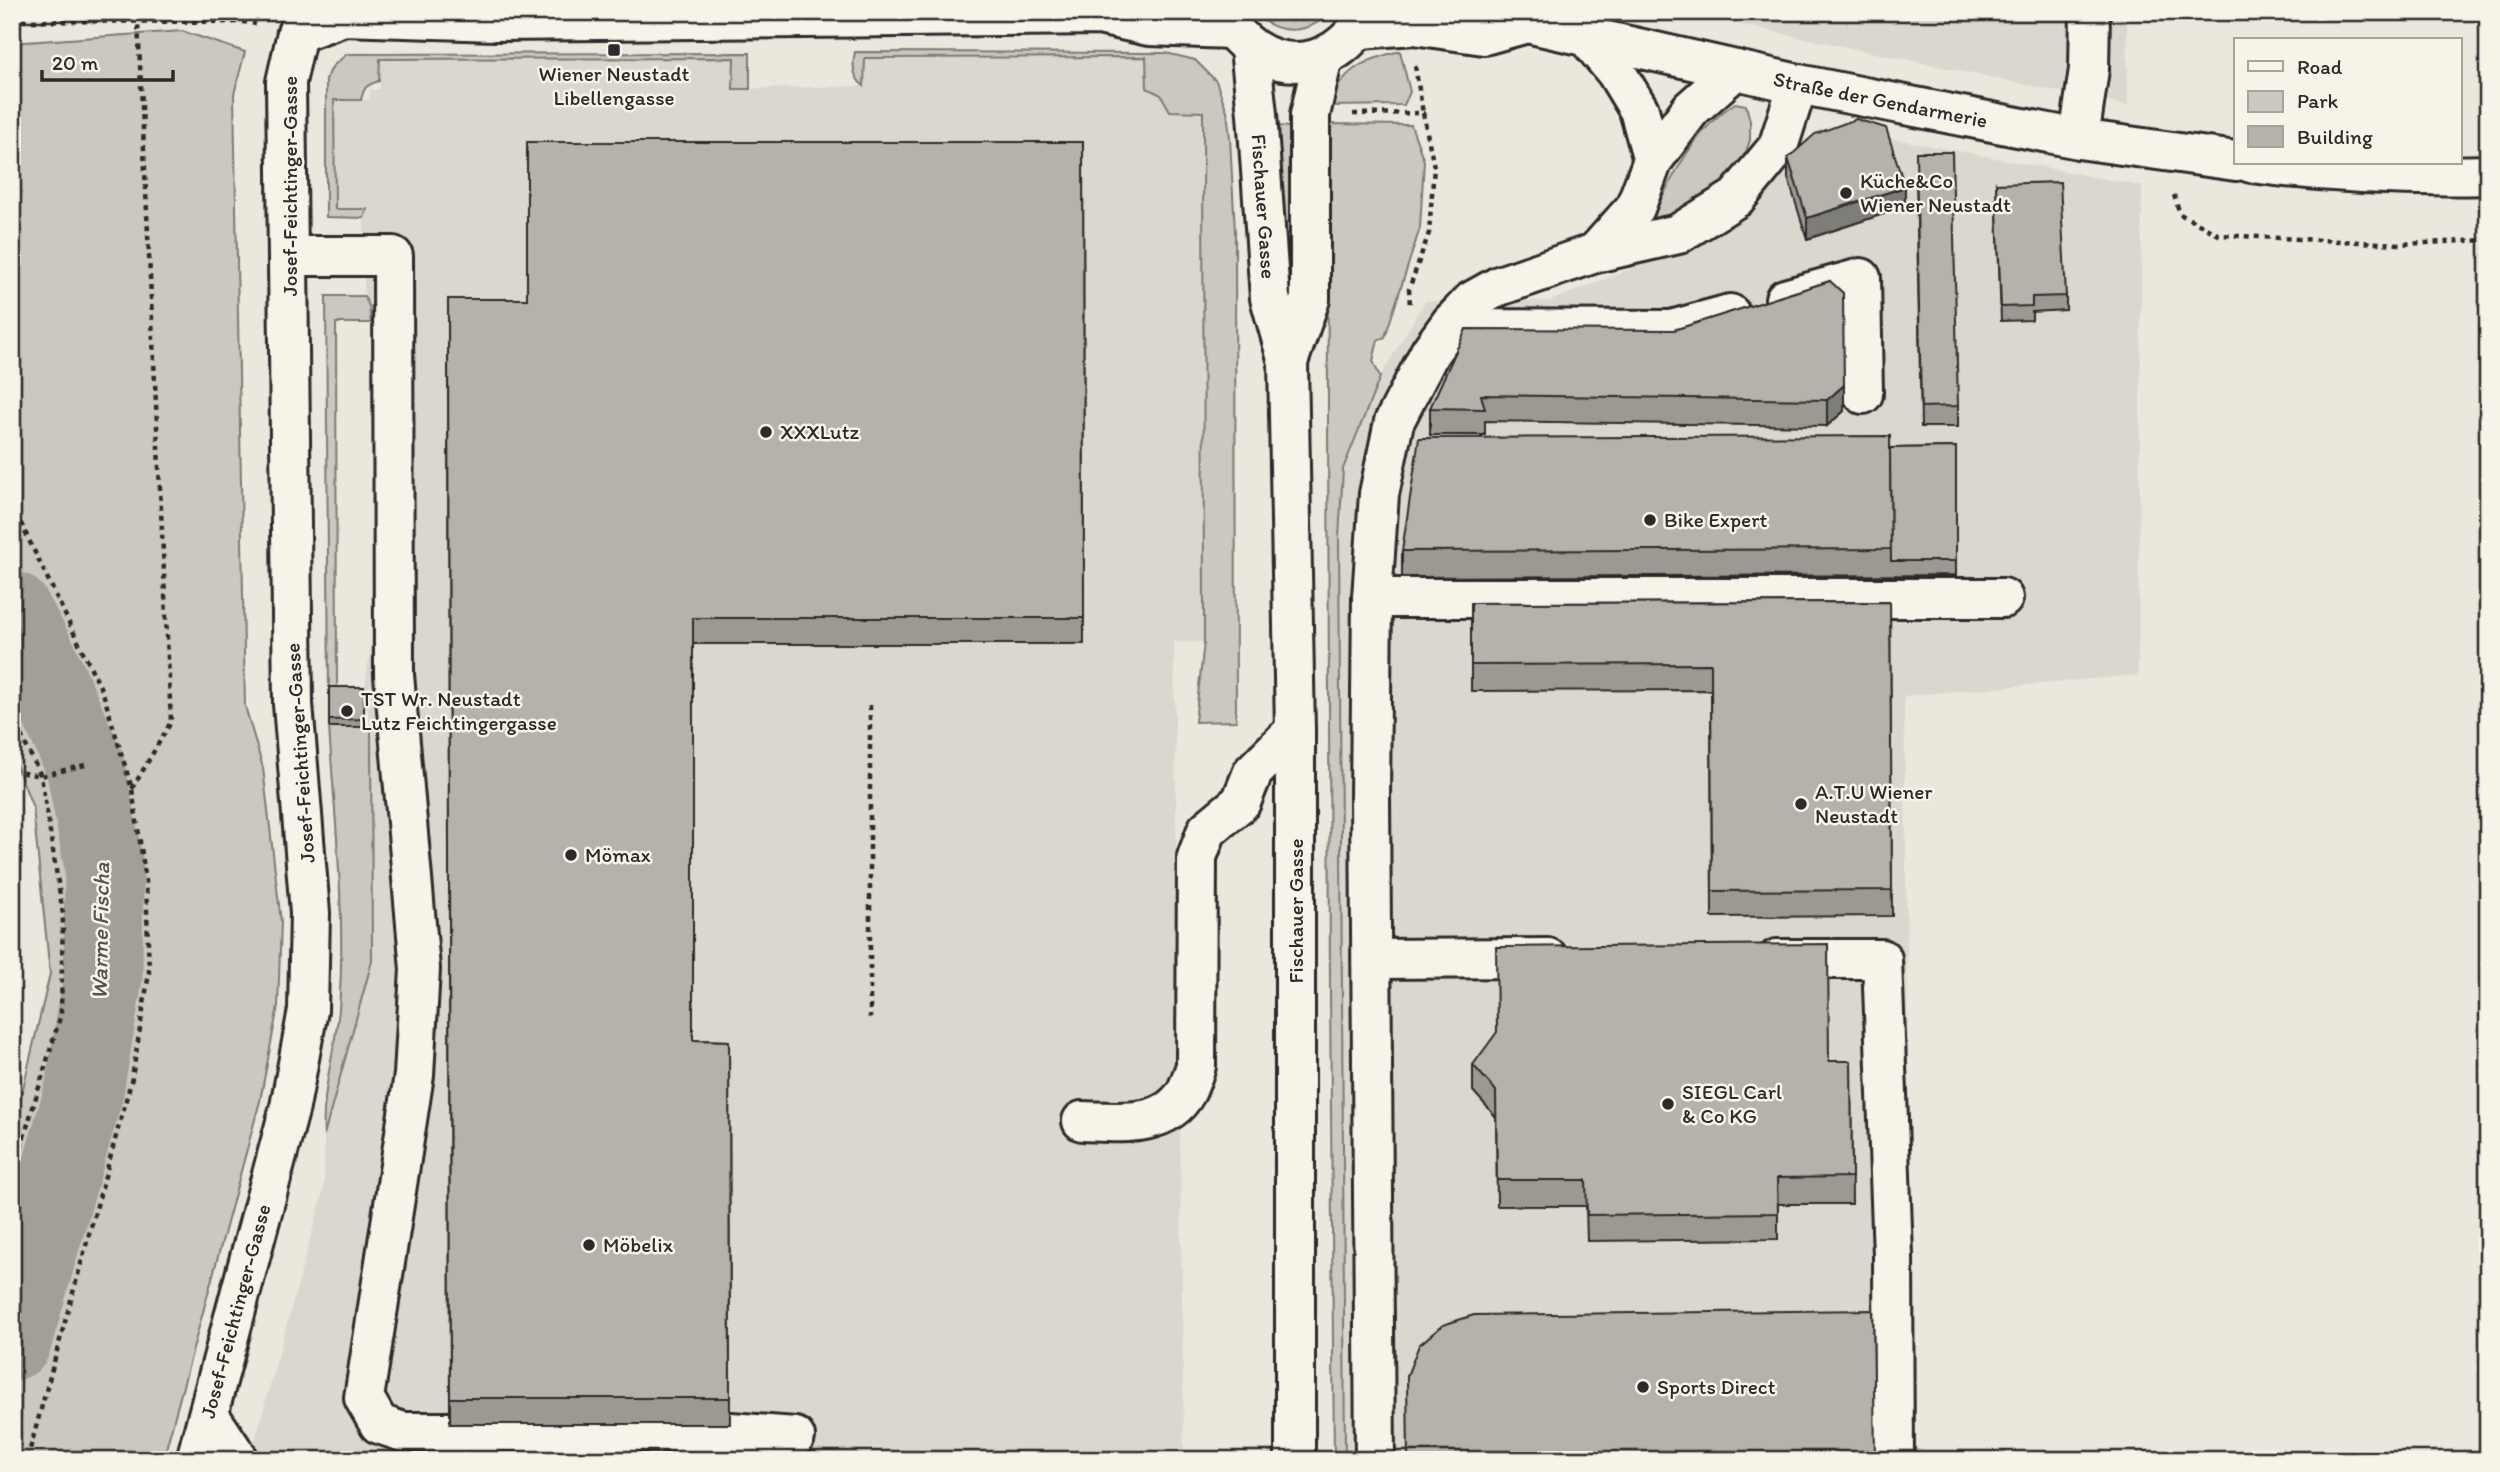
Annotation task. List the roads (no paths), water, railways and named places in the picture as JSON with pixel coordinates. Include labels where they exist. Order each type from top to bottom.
[{"type":"street","points":[[2079,139],[2090,69],[2090,12]]},
{"type":"street","points":[[289,22],[344,16],[1102,14],[1149,26],[1234,30],[1273,59],[1297,62],[1323,57],[1343,46],[1364,21]]},
{"type":"street","name":"Straße der Gendarmerie","points":[[1364,21],[1485,35],[1521,17],[1586,36],[1798,84],[2079,139],[2234,161]]},
{"type":"street","name":"Josef-Feichtinger-Gasse","points":[[196,1460],[290,1107],[308,1010],[310,913],[293,704],[286,82],[289,22]]},
{"type":"street","name":"Fischauer Gasse","points":[[1234,30],[1257,114],[1270,298],[1288,362],[1295,730],[1295,1460]]},
{"type":"street","points":[[1586,36],[1616,72],[1639,110],[1653,160]]},
{"type":"street","name":"Fischauer Gasse","points":[[1288,362],[1310,299],[1310,115],[1323,57]]},
{"type":"street","points":[[1595,253],[1635,208],[1653,160],[1691,109],[1735,71]]},
{"type":"street","points":[[1375,1460],[1370,784],[1372,598],[1379,494],[1394,422],[1441,338],[1472,301],[1499,286],[1595,253],[1678,234],[1736,198],[1778,146],[1798,84]]},
{"type":"street","points":[[2259,164],[2308,170],[2452,176],[2488,174]]},
{"type":"street","points":[[289,256],[393,256],[394,676],[419,969],[414,1075],[364,1398],[379,1424],[403,1432],[731,1432],[795,1437],[727,1456],[459,1454],[440,1460]]},
{"type":"street","points":[[1441,338],[1488,329],[1671,330],[1861,278],[1863,394]]},
{"type":"street","points":[[1372,598],[2003,598]]},
{"type":"street","points":[[1082,1121],[1145,1122],[1170,1110],[1186,1093],[1196,1066],[1197,857],[1207,830],[1241,802],[1253,772],[1295,730]]},
{"type":"street","points":[[1372,959],[1584,958]]},
{"type":"street","points":[[1747,959],[1882,959],[1893,1255],[1894,1460]]},
{"type":"street","points":[[209,1415],[239,1460]]},
{"type":"waterway","name":"Warme Fischa","points":[[12,611],[37,657],[85,765],[104,866],[103,978],[84,1091],[12,1341]]},
{"type":"place","name":"Wiener Neustadt Libellengasse","points":[[614,50]]},
{"type":"place","name":"Küche&Co Wiener Neustadt","points":[[1846,193]]},
{"type":"place","name":"XXXLutz","points":[[766,432]]},
{"type":"place","name":"Bike Expert","points":[[1650,520]]},
{"type":"place","name":"TST Wr. Neustadt Lutz Feichtingergasse","points":[[347,711]]},
{"type":"place","name":"A.T.U Wiener Neustadt","points":[[1801,804]]},
{"type":"place","name":"Mömax","points":[[571,855]]},
{"type":"place","name":"SIEGL Carl & Co KG","points":[[1668,1104]]},
{"type":"place","name":"Möbelix","points":[[589,1245]]},
{"type":"place","name":"Sports Direct","points":[[1643,1387]]}]
